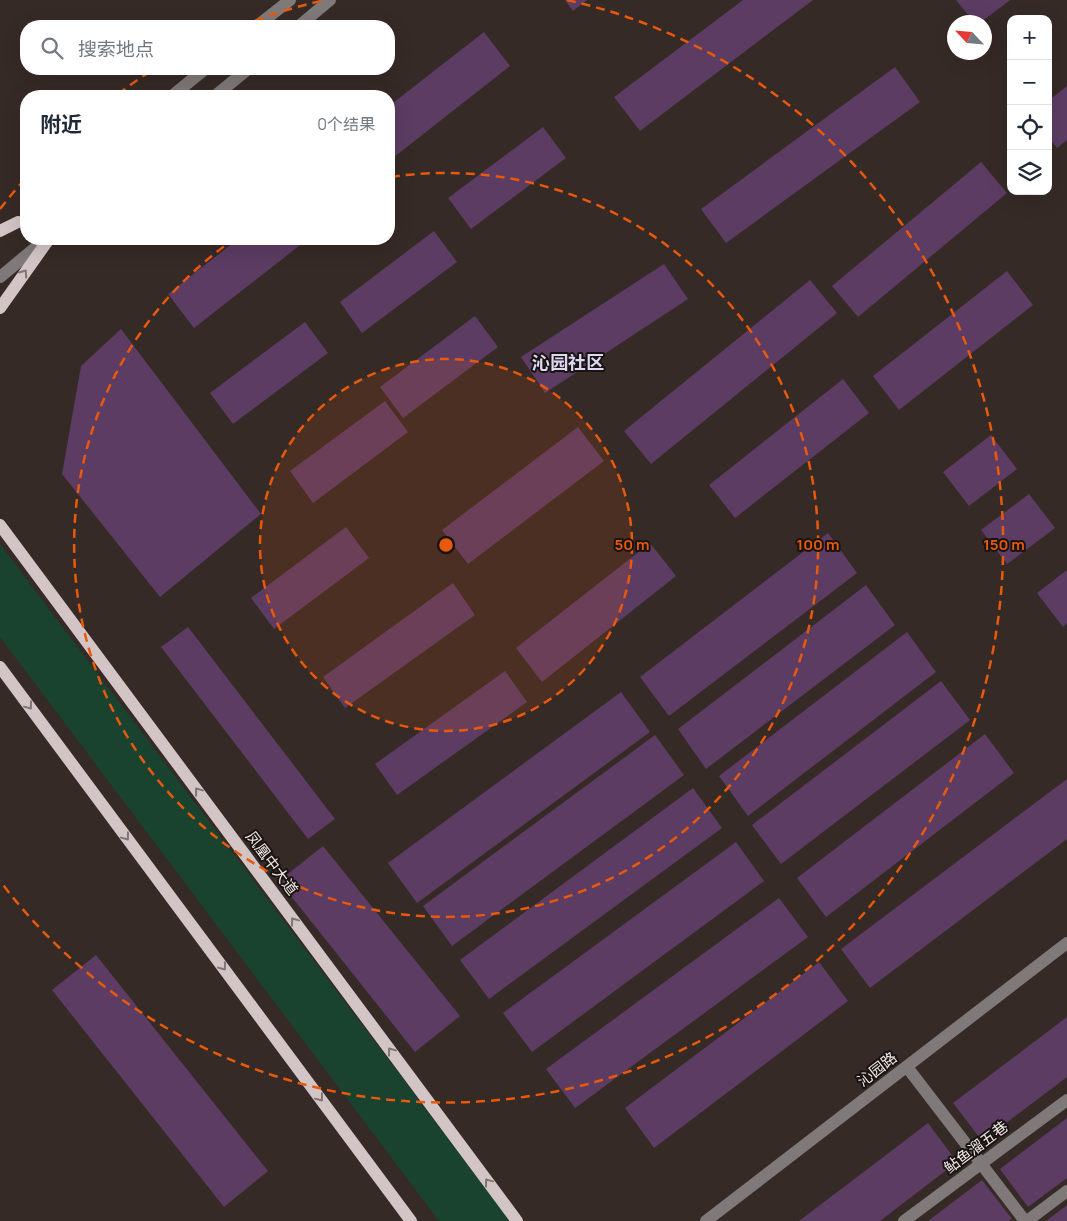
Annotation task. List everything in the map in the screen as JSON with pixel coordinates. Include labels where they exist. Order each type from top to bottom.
[{"type":"main road","points":[[0,232],[20,219]]},
{"type":"main road","points":[[0,308],[43,245]]},
{"type":"main road","name":"凤凰中大道","points":[[0,525],[517,1221]]},
{"type":"main road","points":[[0,667],[411,1221]]},
{"type":"street","points":[[265,20],[290,0]]},
{"type":"street","points":[[306,20],[330,0]]},
{"type":"street","points":[[179,90],[198,75]]},
{"type":"street","points":[[223,90],[241,75]]},
{"type":"street","points":[[0,236],[20,220]]},
{"type":"street","points":[[0,277],[40,245]]},
{"type":"street","name":"沁园路","points":[[706,1221],[1067,944]]},
{"type":"street","points":[[907,1067],[1026,1221],[1067,1190]]},
{"type":"street","name":"鲇鱼溜五巷","points":[[904,1221],[1067,1100]]},
{"type":"green space","points":[[0,544],[510,1221],[439,1221],[0,637]]},
{"type":"building","points":[[565,0],[587,0],[573,11]]},
{"type":"building","points":[[743,0],[813,0],[640,131],[614,97]]},
{"type":"building","points":[[956,0],[1010,0],[990,15],[968,15]]},
{"type":"building","points":[[484,32],[510,66],[395,156],[395,101]]},
{"type":"building","points":[[895,67],[920,102],[726,243],[701,209]]},
{"type":"building","points":[[1067,86],[1067,140],[1057,148],[1052,142],[1052,98]]},
{"type":"building","points":[[543,127],[566,158],[471,229],[448,198]]},
{"type":"building","points":[[981,162],[1007,193],[858,317],[832,286]]},
{"type":"building","points":[[434,231],[457,262],[362,333],[340,302]]},
{"type":"building","points":[[230,245],[300,245],[194,328],[168,294]]},
{"type":"building","points":[[664,264],[688,299],[545,393],[521,357]]},
{"type":"building","points":[[1007,271],[1033,305],[899,410],[873,376]]},
{"type":"building","points":[[810,280],[837,313],[651,464],[624,431]]},
{"type":"building","points":[[475,316],[498,347],[403,418],[380,387]]},
{"type":"building","points":[[305,322],[328,353],[233,424],[210,393]]},
{"type":"building","points":[[121,329],[261,514],[160,597],[62,474],[81,366]]},
{"type":"building","points":[[843,379],[869,413],[735,518],[709,485]]},
{"type":"building","points":[[385,401],[408,432],[313,503],[290,471]]},
{"type":"building","points":[[578,427],[604,461],[468,564],[442,530]]},
{"type":"building","points":[[991,435],[1017,469],[969,506],[943,472]]},
{"type":"building","points":[[1029,494],[1055,528],[1007,564],[981,530]]},
{"type":"building","points":[[346,527],[369,558],[274,629],[251,598]]},
{"type":"building","points":[[828,533],[857,573],[669,716],[640,677]]},
{"type":"building","points":[[650,543],[676,576],[542,682],[516,648]]},
{"type":"building","points":[[1067,570],[1067,623],[1063,627],[1037,593]]},
{"type":"building","points":[[453,583],[475,615],[345,708],[323,677]]},
{"type":"building","points":[[866,585],[895,625],[706,769],[678,729]]},
{"type":"building","points":[[188,627],[335,819],[308,839],[161,647]]},
{"type":"building","points":[[907,632],[936,672],[748,816],[719,776]]},
{"type":"building","points":[[505,671],[527,702],[397,795],[375,764]]},
{"type":"building","points":[[941,681],[970,720],[781,864],[752,825]]},
{"type":"building","points":[[621,692],[650,732],[417,903],[388,863]]},
{"type":"building","points":[[985,734],[1014,773],[826,917],[797,878]]},
{"type":"building","points":[[655,735],[684,775],[452,946],[423,906]]},
{"type":"building","points":[[1067,779],[1067,839],[870,988],[841,949]]},
{"type":"building","points":[[693,788],[722,828],[489,999],[460,960]]},
{"type":"building","points":[[736,842],[764,881],[532,1052],[503,1013]]},
{"type":"building","points":[[323,846],[460,1016],[415,1052],[279,881]]},
{"type":"building","points":[[779,898],[808,937],[575,1108],[546,1069]]},
{"type":"building","points":[[96,955],[268,1171],[224,1207],[52,990]]},
{"type":"building","points":[[819,962],[848,1001],[654,1148],[625,1108]]},
{"type":"building","points":[[1067,1017],[1067,1077],[982,1141],[953,1103]]},
{"type":"building","points":[[1067,1118],[1067,1178],[1028,1207],[1000,1169]]},
{"type":"building","points":[[928,1123],[957,1162],[880,1221],[799,1221]]},
{"type":"building","points":[[982,1180],[1012,1219],[1009,1221],[928,1221]]},
{"type":"building","points":[[1067,1205],[1067,1221],[1046,1221]]},
{"type":"district","name":"沁园社区","points":[[568,362]]}]
